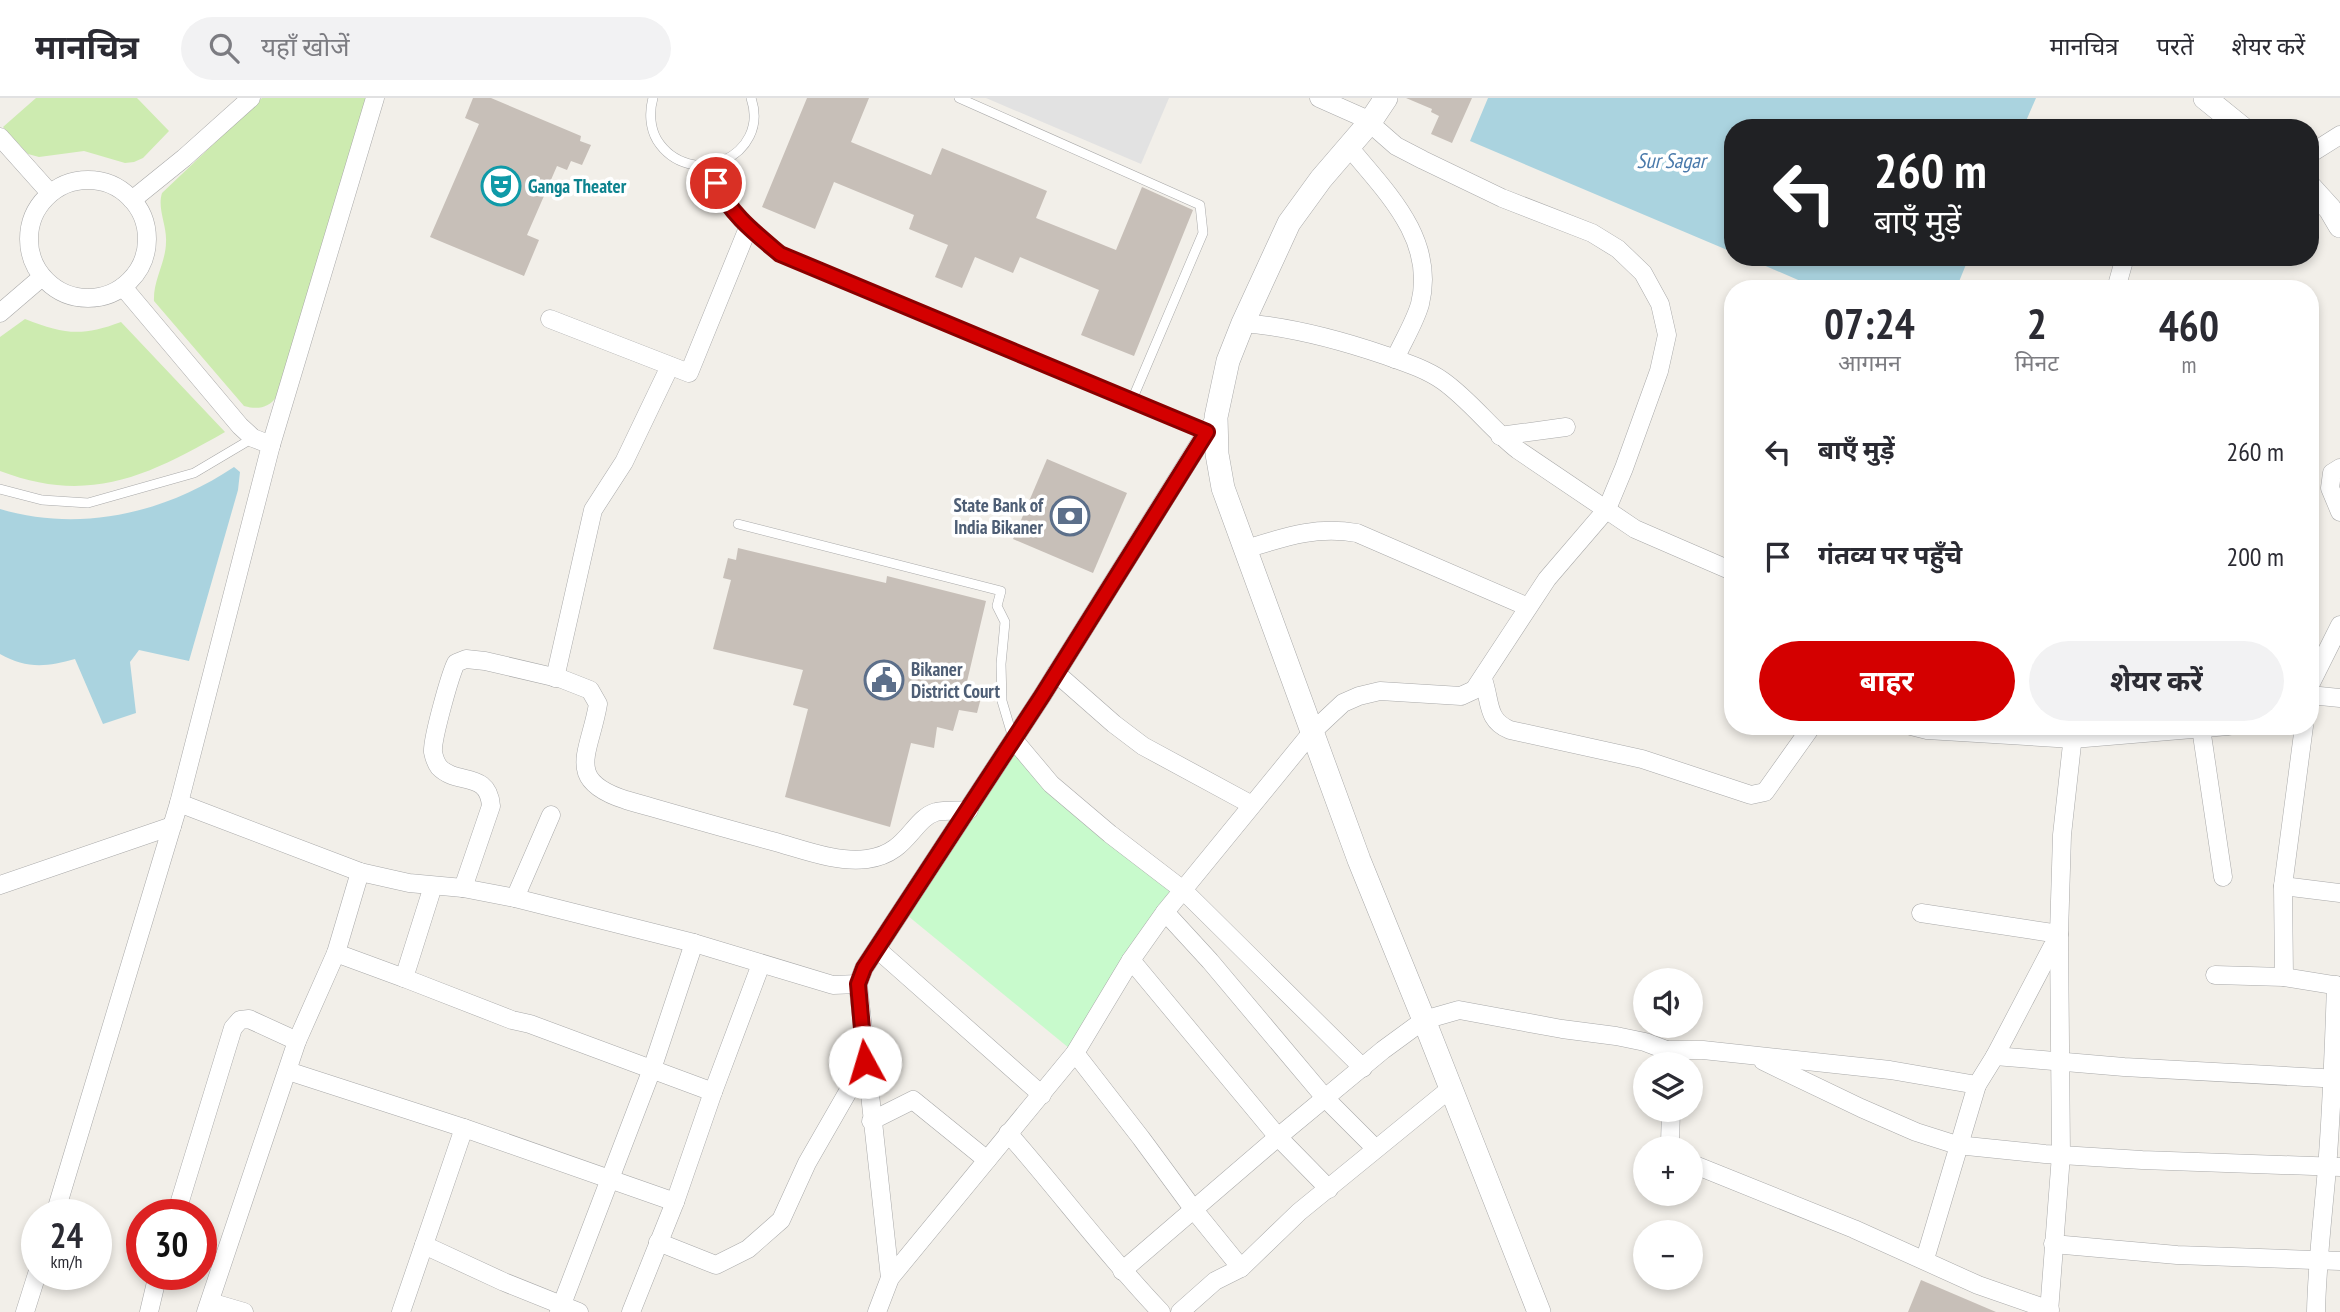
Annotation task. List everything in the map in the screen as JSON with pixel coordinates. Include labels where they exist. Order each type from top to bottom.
[{"type":"street","points":[[132,200],[251,98]]},
{"type":"street","points":[[60,1199],[179,803],[271,445],[375,98]]},
{"type":"street","points":[[877,1312],[890,1278],[1075,1053],[1131,960],[1165,912],[1312,732],[1343,703],[1359,696],[1380,691],[1461,696],[1474,690],[1547,579],[1607,509],[1659,371],[1667,335],[1660,304],[1643,273],[1618,249],[1592,233],[1502,198],[1423,160],[1396,146],[1370,122],[1319,98]]},
{"type":"street","points":[[890,1278],[858,984],[877,949],[1014,740],[1212,424],[1228,361],[1289,223],[1386,98]]},
{"type":"street","points":[[2205,98],[2231,119]]},
{"type":"street","points":[[2319,148],[2340,135]]},
{"type":"street","points":[[0,137],[50,193]]},
{"type":"street","points":[[1349,146],[1401,209],[1413,232],[1421,260],[1423,286],[1419,306],[1395,359]]},
{"type":"street","points":[[93,179],[114,186],[132,200],[144,220],[147,245],[139,268],[123,287],[106,296],[86,299],[66,295],[49,285],[42,277],[31,257],[29,234],[35,211],[50,193],[70,182],[93,179]]},
{"type":"street","points":[[2319,197],[2340,226]]},
{"type":"street","points":[[550,318],[689,373],[748,228]]},
{"type":"street","points":[[0,313],[42,277]]},
{"type":"street","points":[[123,287],[240,426],[253,438],[271,445]]},
{"type":"street","points":[[1243,323],[1322,334],[1395,359],[1441,380],[1461,395],[1500,436],[1635,529],[1724,568]]},
{"type":"street","points":[[555,678],[593,510],[624,463],[670,366]]},
{"type":"street","points":[[1212,424],[1223,488],[1359,860],[1539,1312]]},
{"type":"street","points":[[1500,436],[1566,427]]},
{"type":"street","points":[[2340,468],[2332,473],[2330,488],[2340,512]]},
{"type":"street","points":[[1246,549],[1302,532],[1337,530],[1357,533],[1528,607]]},
{"type":"street","points":[[2319,667],[2340,625]]},
{"type":"street","points":[[463,888],[491,806],[490,795],[476,781],[444,771],[437,765],[433,751],[450,674],[456,663],[466,659],[555,678],[590,690],[598,704],[585,756],[586,774],[604,793],[803,850],[848,859],[868,859],[890,853],[902,845],[925,819],[935,813],[969,810]]},
{"type":"street","points":[[1056,673],[1143,746],[1252,805]]},
{"type":"street","points":[[1483,679],[1492,716],[1497,725],[1642,759],[1751,795],[1765,792],[1806,735]]},
{"type":"street","points":[[2319,696],[2340,698]]},
{"type":"street","points":[[1703,1168],[1925,1259],[1978,1285],[2050,1311],[2061,1155],[2059,934],[2062,835],[2073,735]]},
{"type":"street","points":[[2202,735],[2223,877]]},
{"type":"street","points":[[2284,977],[2283,886],[2303,735]]},
{"type":"street","points":[[1014,740],[1051,785],[1183,890],[1363,1068]]},
{"type":"street","points":[[179,803],[360,872],[515,898],[694,943],[833,985],[858,984]]},
{"type":"street","points":[[515,898],[551,815]]},
{"type":"street","points":[[0,885],[172,826]]},
{"type":"street","points":[[244,1312],[208,1307],[297,1041],[336,953],[360,872]]},
{"type":"street","points":[[404,978],[433,886]]},
{"type":"street","points":[[2283,886],[2340,892]]},
{"type":"street","points":[[1165,912],[1210,961],[1326,1099],[1375,1148]]},
{"type":"street","points":[[1921,913],[2059,934]]},
{"type":"street","points":[[1925,1259],[1977,1085],[2059,934]]},
{"type":"street","points":[[560,1309],[652,1069],[694,943]]},
{"type":"street","points":[[877,949],[1042,1095]]},
{"type":"street","points":[[336,953],[713,1092]]},
{"type":"street","points":[[1131,960],[1278,1137],[1329,1189]]},
{"type":"street","points":[[631,1312],[675,1202],[761,964]]},
{"type":"street","points":[[2215,975],[2284,977],[2338,986],[2334,1167],[2318,1259],[2316,1312]]},
{"type":"street","points":[[1122,1271],[1278,1137],[1424,1020],[1459,1010],[1635,1040],[1667,1051],[1703,1050],[1890,1070],[1977,1085]]},
{"type":"street","points":[[181,1199],[233,1028],[240,1020],[249,1019],[297,1041]]},
{"type":"street","points":[[1075,1053],[1241,1268]]},
{"type":"street","points":[[1752,1056],[1916,1132],[1958,1144],[2061,1155],[2205,1164],[2334,1167]]},
{"type":"street","points":[[1995,1056],[2336,1079]]},
{"type":"street","points":[[658,1242],[716,1265],[748,1249],[781,1220],[807,1163],[865,1062]]},
{"type":"street","points":[[288,1071],[612,1178],[675,1202]]},
{"type":"street","points":[[1180,1312],[1215,1281],[1241,1268],[1299,1212],[1451,1088]]},
{"type":"street","points":[[871,1121],[913,1100],[987,1160]]},
{"type":"street","points":[[401,1312],[464,1128]]},
{"type":"street","points":[[1008,1133],[1122,1271],[1161,1312]]},
{"type":"street","points":[[2053,1244],[2177,1255],[2340,1261]]},
{"type":"street","points":[[424,1245],[560,1309],[579,1312]]},
{"type":"street","points":[[25,1312],[32,1290]]},
{"type":"street","points":[[149,1312],[154,1290]]},
{"type":"lane","points":[[649,99],[654,135],[663,149],[676,159],[692,165],[708,166],[724,161],[738,151],[748,138],[754,122],[751,98]]},
{"type":"lane","points":[[959,98],[1200,205],[1203,233],[1132,400]]},
{"type":"lane","points":[[708,166],[723,200],[748,228],[780,254],[1132,400],[1212,424]]},
{"type":"lane","points":[[0,489],[42,500],[88,503],[194,473],[253,438]]},
{"type":"lane","points":[[738,524],[1001,591],[997,606],[1005,622],[1001,664],[1002,701],[1014,740]]},
{"type":"green space","points":[[36,98],[137,98],[169,131],[143,158],[134,162],[125,163],[84,151],[39,157],[28,154],[3,127]]},
{"type":"green space","points":[[262,98],[367,98],[277,396],[267,405],[254,408],[244,406],[154,301],[166,242],[162,193]]},
{"type":"green space","points":[[25,319],[73,332],[95,330],[121,322],[225,432],[170,461],[117,481],[62,485],[32,481],[0,471],[0,337]]},
{"type":"green space","points":[[1014,740],[1183,890],[1075,1053],[902,911]]},
{"type":"shaded area","points":[[986,98],[1169,98],[1141,164]]},
{"type":"water","name":"Sur Sagar","points":[[1488,98],[2036,98],[2027,119],[1724,119],[1724,249],[1470,141]]},
{"type":"water","points":[[1766,266],[1965,266],[1960,280],[1798,280]]},
{"type":"water","points":[[234,467],[240,472],[238,490],[189,661],[139,650],[130,662],[136,713],[103,724],[75,659],[37,665],[19,662],[0,654],[0,509],[61,519],[122,514],[180,496]]},
{"type":"building","name":"Ganga Theater","points":[[473,98],[491,98],[581,136],[580,141],[591,145],[582,165],[571,161],[567,170],[557,166],[527,235],[539,240],[524,276],[430,237],[479,124],[465,118]]},
{"type":"building","points":[[807,98],[869,98],[851,142],[931,175],[942,148],[1047,191],[1036,218],[1116,250],[1142,187],[1193,210],[1134,356],[1081,335],[1099,290],[1020,257],[1013,273],[975,257],[962,288],[935,277],[948,245],[909,229],[914,215],[834,182],[815,229],[762,207]]},
{"type":"building","points":[[1406,98],[1472,98],[1452,143],[1431,134],[1439,116],[1431,112],[1432,109]]},
{"type":"building","name":"State Bank of India Bikaner","points":[[1047,459],[1127,493],[1093,573],[1013,539]]},
{"type":"building","name":"Bikaner District Court","points":[[738,548],[886,583],[887,576],[986,601],[965,690],[982,694],[977,713],[959,710],[953,731],[937,727],[934,748],[911,743],[890,827],[785,797],[808,709],[793,705],[803,670],[713,649],[731,580],[723,578],[728,558],[736,560]]},
{"type":"building","points":[[1921,1280],[1996,1312],[1908,1312]]},
{"type":"place","name":"Ganga Theater","points":[[501,186]]},
{"type":"place","name":"State Bank of India Bikaner","points":[[1070,516]]},
{"type":"place","name":"Bikaner District Court","points":[[884,680]]},
{"type":"route","points":[[716,183],[723,200],[748,228],[780,254],[1207,432],[1042,696],[864,968],[858,984],[865,1062]]}]
